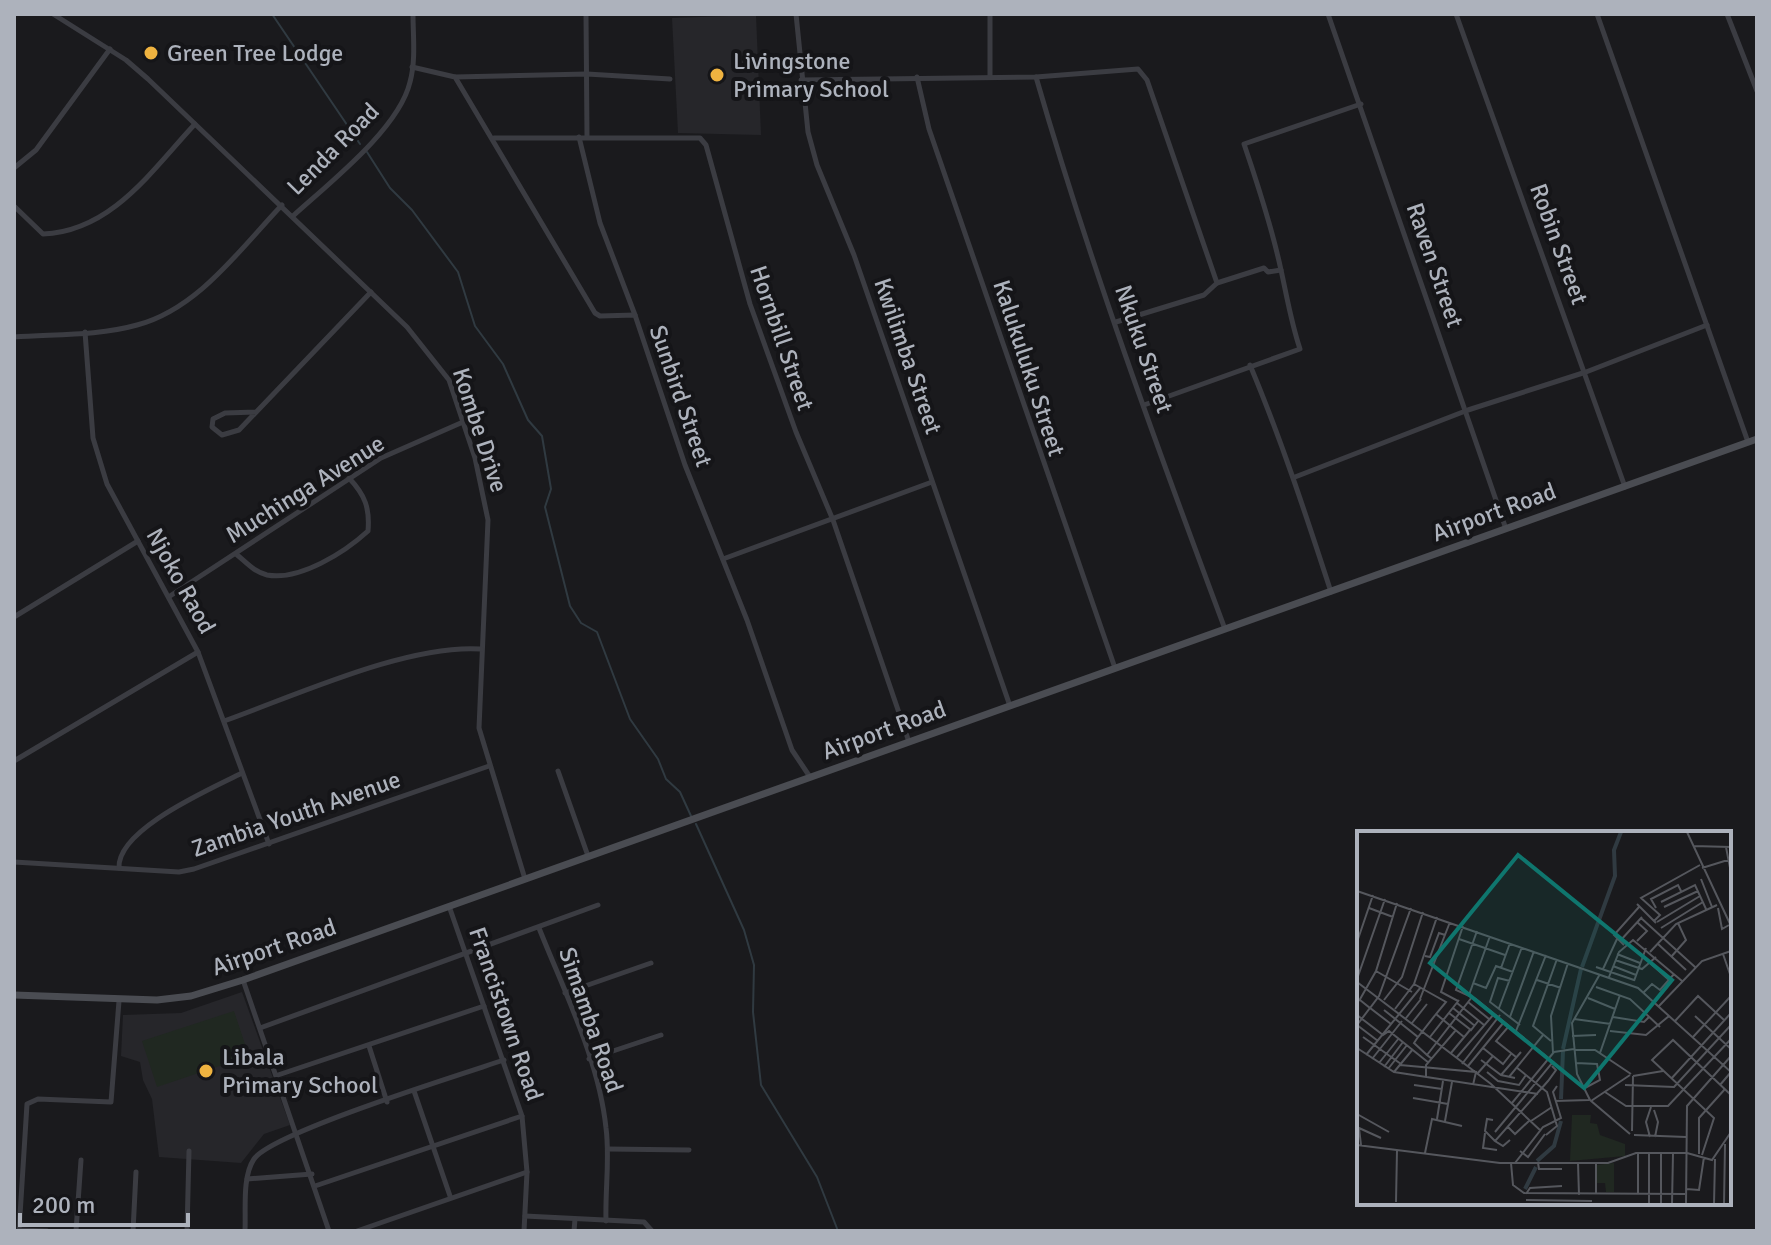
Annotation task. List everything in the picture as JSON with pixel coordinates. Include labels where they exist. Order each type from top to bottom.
[{"type":"street","name":"Kombe Drive","points":[[53,14],[110,49],[195,123],[371,292],[437,360],[449,380],[488,520],[478,718],[489,766],[525,879]]},
{"type":"street","name":"Lenda Road","points":[[293,216],[388,123],[404,98],[412,67],[413,14]]},
{"type":"street","points":[[586,14],[587,137]]},
{"type":"street","name":"Kwilimba Street","points":[[796,14],[808,132],[817,165],[854,255],[1010,706]]},
{"type":"street","points":[[990,14],[990,76]]},
{"type":"street","name":"Raven Street","points":[[1328,14],[1468,410],[1506,529]]},
{"type":"street","name":"Robin Street","points":[[1456,14],[1625,487]]},
{"type":"street","points":[[1597,14],[1748,442]]},
{"type":"street","points":[[1727,14],[1746,70],[1757,91]]},
{"type":"street","points":[[14,168],[36,150],[110,49]]},
{"type":"street","points":[[412,67],[455,77],[587,74],[670,79]]},
{"type":"street","points":[[801,80],[1036,77],[1132,67],[1143,72],[1217,283]]},
{"type":"street","name":"Sunbird Street","points":[[455,77],[494,138],[595,313],[600,316],[635,315],[685,465],[723,559],[792,750],[811,777]]},
{"type":"street","name":"Kalukuluku Street","points":[[917,77],[929,129],[1115,668]]},
{"type":"street","name":"Nkuku Street","points":[[1036,77],[1063,171],[1226,629]]},
{"type":"street","points":[[1144,405],[1300,349],[1287,312],[1281,270],[1244,144],[1361,104]]},
{"type":"street","points":[[14,206],[43,234],[60,233],[95,221],[125,199],[195,123]]},
{"type":"street","points":[[579,137],[600,223],[635,315]]},
{"type":"street","name":"Hornbill Street","points":[[494,138],[640,140],[691,137],[700,138],[706,145],[750,304],[796,432],[833,520],[909,742]]},
{"type":"street","points":[[14,337],[135,326],[166,314],[202,288],[282,205]]},
{"type":"street","points":[[1116,322],[1204,295],[1217,283],[1264,268],[1268,272],[1281,270]]},
{"type":"street","points":[[256,412],[225,413],[213,419],[212,427],[222,435],[233,434],[256,412],[371,292]]},
{"type":"street","points":[[1295,477],[1468,410],[1586,372],[1707,325]]},
{"type":"street","name":"Njoko Raod","points":[[85,332],[98,460],[198,652],[269,844]]},
{"type":"street","points":[[1250,365],[1279,447],[1295,477],[1331,592]]},
{"type":"street","name":"Muchinga Avenue","points":[[170,596],[381,458],[463,422]]},
{"type":"street","name":"Airport Road","points":[[14,995],[119,1001],[191,996],[243,980],[1757,439]]},
{"type":"street","points":[[236,554],[256,571],[270,575],[289,573],[352,546],[368,531],[370,510],[361,490],[349,478]]},
{"type":"street","points":[[723,559],[932,481]]},
{"type":"street","points":[[14,617],[138,541]]},
{"type":"street","points":[[224,721],[405,657],[453,647],[481,649]]},
{"type":"street","points":[[14,761],[198,652]]},
{"type":"street","name":"Zambia Youth Avenue","points":[[14,862],[179,872],[231,859],[489,766]]},
{"type":"street","points":[[558,771],[588,857]]},
{"type":"street","points":[[119,868],[122,851],[137,834],[242,773]]},
{"type":"street","points":[[260,1028],[598,905]]},
{"type":"street","name":"Francistown Road","points":[[449,906],[522,1116],[527,1172],[524,1231]]},
{"type":"street","name":"Simamba Road","points":[[539,928],[589,1059],[604,1113],[608,1149],[606,1221]]},
{"type":"street","points":[[565,993],[651,963]]},
{"type":"street","points":[[243,980],[298,1131],[329,1231]]},
{"type":"street","points":[[47,1231],[19,1230],[27,1104],[38,1099],[111,1102],[119,1001]]},
{"type":"street","points":[[278,1075],[484,1006]]},
{"type":"street","points":[[589,1059],[661,1035]]},
{"type":"street","points":[[369,1046],[387,1102]]},
{"type":"street","points":[[245,1231],[247,1179],[252,1161],[261,1150],[298,1131],[504,1060]]},
{"type":"street","points":[[414,1091],[450,1196]]},
{"type":"street","points":[[315,1186],[522,1116]]},
{"type":"street","points":[[608,1149],[689,1150]]},
{"type":"street","points":[[187,1231],[189,1151]]},
{"type":"street","points":[[76,1231],[81,1160]]},
{"type":"street","points":[[133,1231],[136,1172]]},
{"type":"street","points":[[357,1231],[450,1196],[527,1172]]},
{"type":"street","points":[[247,1179],[312,1174]]},
{"type":"street","points":[[525,1216],[644,1222],[652,1231]]},
{"type":"street","points":[[574,1231],[575,1219]]},
{"type":"shaded area","name":"Livingstone Primary School","points":[[756,15],[761,135],[678,133],[672,18]]},
{"type":"shaded area","name":"Libala Primary School","points":[[242,992],[290,1125],[264,1134],[241,1163],[159,1157],[152,1099],[143,1080],[140,1062],[121,1056],[123,1015],[181,1013]]},
{"type":"shaded area","points":[[234,1011],[249,1056],[157,1087],[142,1041]]},
{"type":"waterway","points":[[272,14],[360,144]]},
{"type":"waterway","points":[[367,152],[390,188],[412,210],[458,272],[475,326],[503,364],[528,420],[542,436],[551,489],[545,507],[570,606],[581,623],[597,632],[630,719],[658,759],[666,779],[680,792],[691,816]]},
{"type":"waterway","points":[[696,824],[744,930],[754,965],[753,1012],[761,1085],[817,1177],[838,1231]]},
{"type":"place","name":"Green Tree Lodge","points":[[151,53]]},
{"type":"place","name":"Livingstone Primary School","points":[[717,75]]},
{"type":"place","name":"Libala Primary School","points":[[206,1071]]}]
